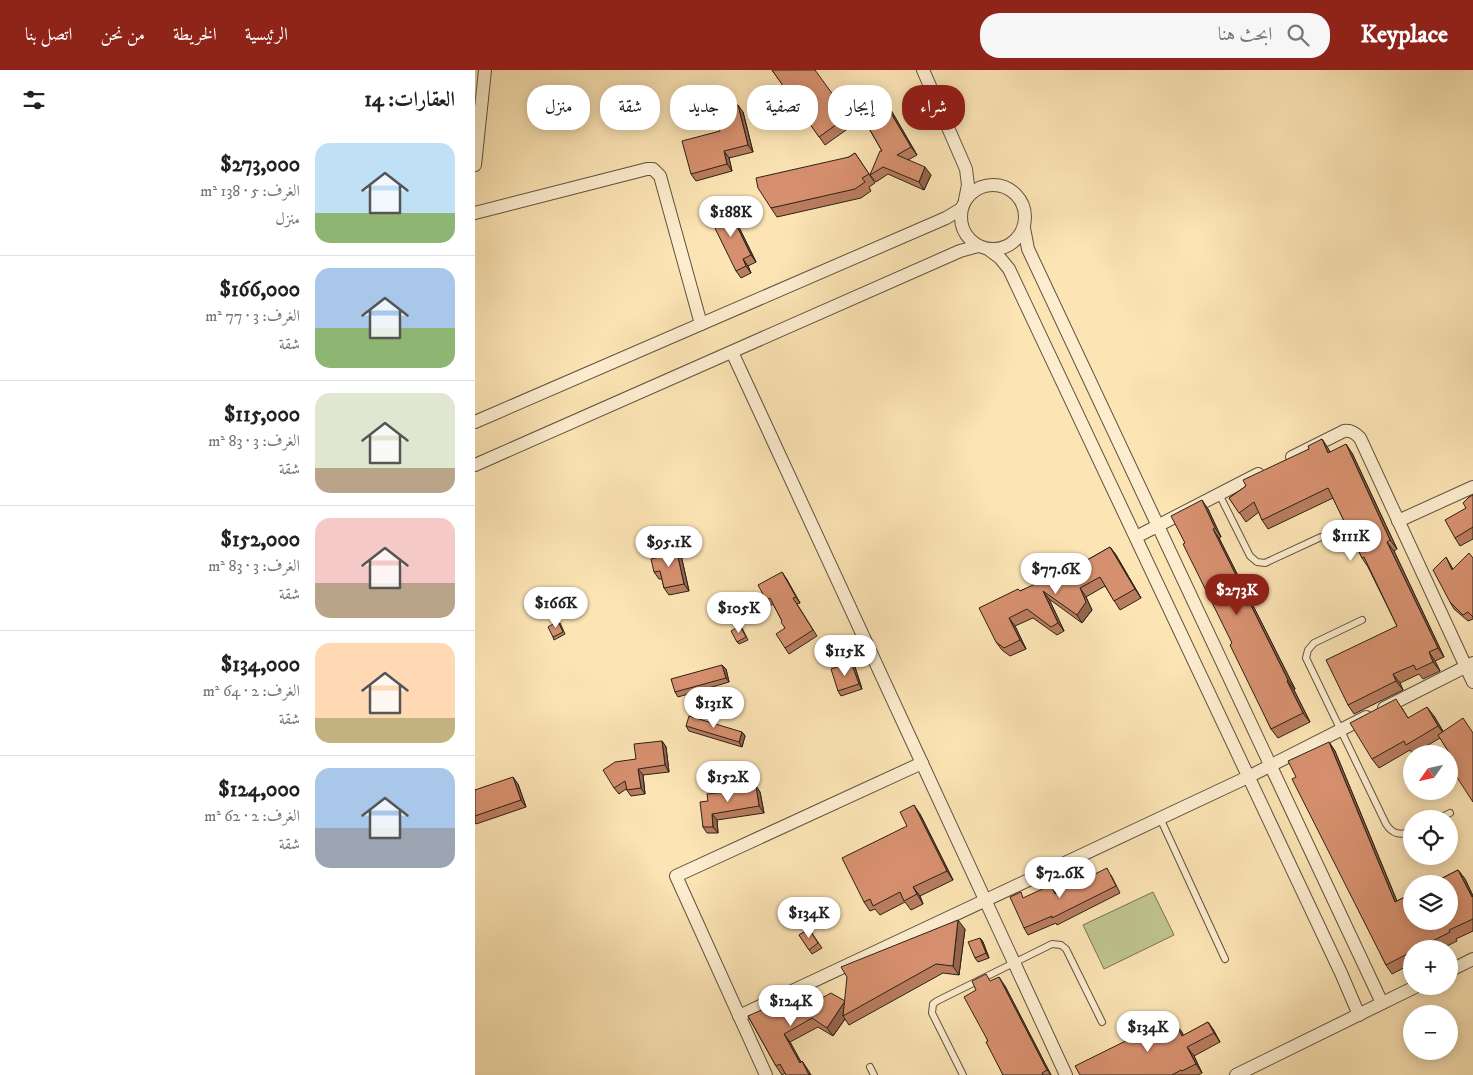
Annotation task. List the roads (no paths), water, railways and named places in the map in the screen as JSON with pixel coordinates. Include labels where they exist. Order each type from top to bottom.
[{"type":"street","points":[[475,165],[485,70]]},
{"type":"street","points":[[923,70],[968,177],[961,220],[963,230],[969,239],[1000,258],[1009,269],[1359,1014]]},
{"type":"street","points":[[963,162],[976,175],[991,184],[1011,190],[1024,207],[1024,228],[1028,249],[1382,1003]]},
{"type":"street","points":[[475,213],[647,168],[653,169],[660,176],[701,324]]},
{"type":"street","points":[[475,422],[946,218],[963,204],[972,192],[991,184]]},
{"type":"street","points":[[475,465],[960,251],[983,248],[999,249],[1010,245],[1018,238],[1024,228]]},
{"type":"street","points":[[732,352],[1066,1075]]},
{"type":"street","points":[[1136,537],[1344,431],[1354,432],[1360,438],[1398,521],[1469,665],[1473,682]]},
{"type":"street","points":[[1398,521],[1473,487]]},
{"type":"street","points":[[739,1016],[1248,777],[1469,665]]},
{"type":"street","points":[[766,1075],[675,876],[922,762]]},
{"type":"street","points":[[1458,966],[1473,959]]},
{"type":"street","points":[[1341,973],[1362,962]]},
{"type":"street","points":[[1236,1075],[1403,993]]},
{"type":"lane","points":[[1219,494],[1250,556],[1257,562],[1265,563],[1321,538]]},
{"type":"lane","points":[[1362,620],[1314,643],[1306,658],[1388,828],[1396,833],[1403,833]]},
{"type":"lane","points":[[1160,818],[1225,959]]},
{"type":"lane","points":[[963,1075],[931,1007],[937,1001],[1052,944],[1064,947],[1068,953],[1102,1022]]},
{"type":"lane","points":[[870,1067],[874,1075]]}]
